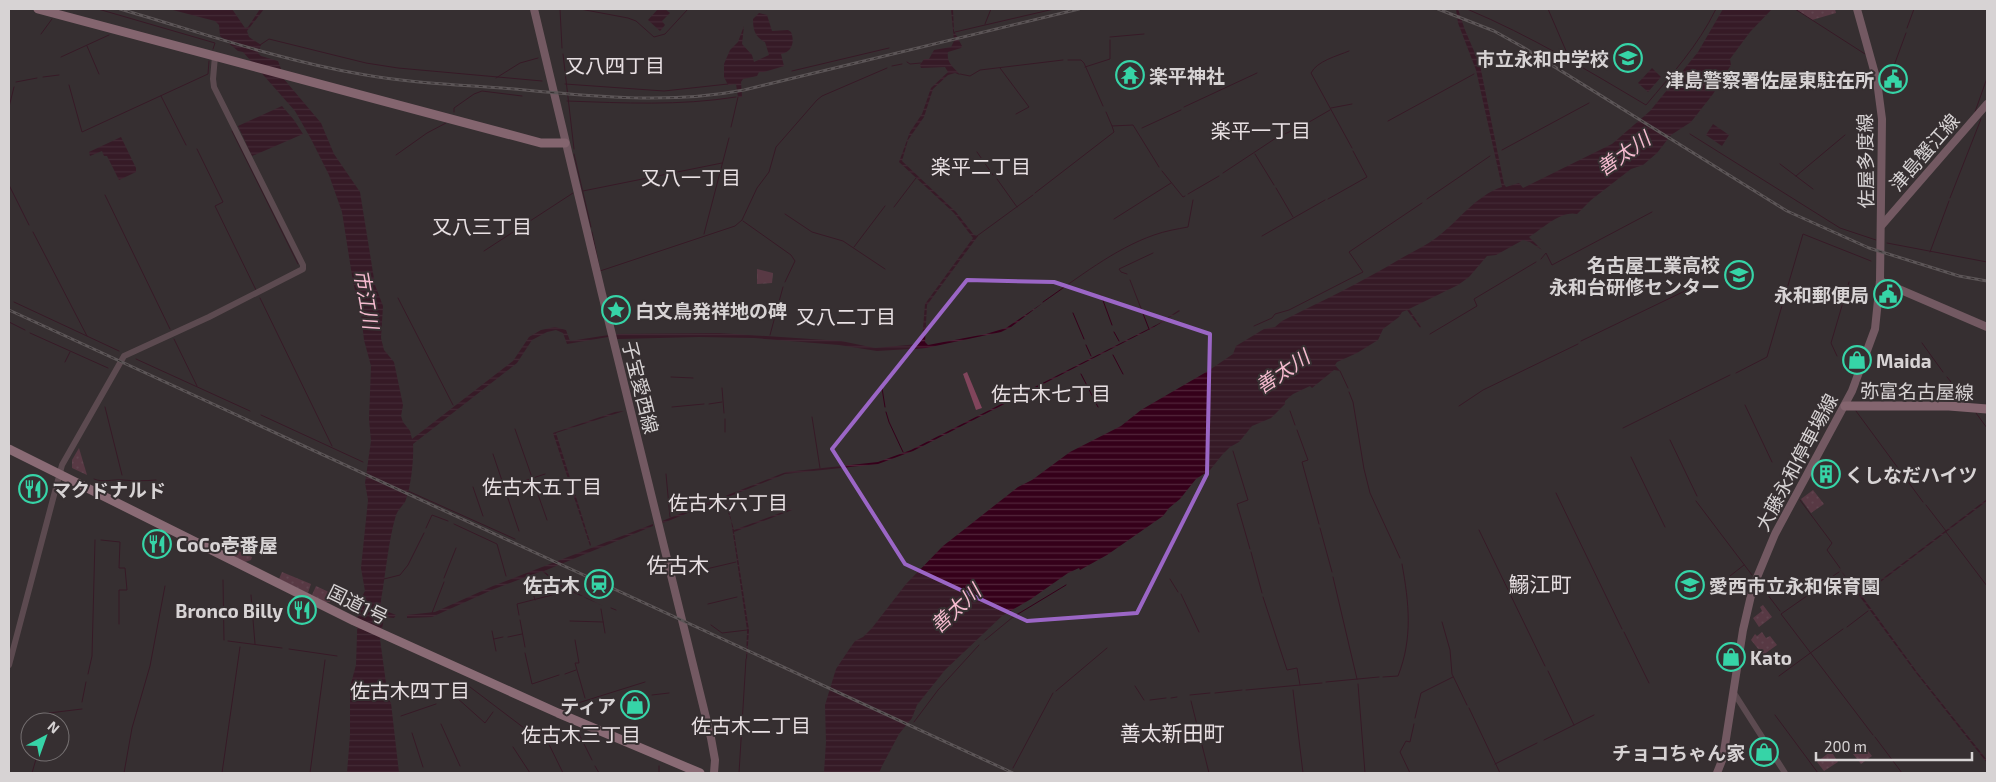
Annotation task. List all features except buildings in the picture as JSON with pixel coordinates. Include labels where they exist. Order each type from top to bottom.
[{"type":"highway","name":"国道1号","points":[[9,449],[354,621],[585,725],[700,773]]},
{"type":"main road","points":[[38,9],[541,143],[565,143]]},
{"type":"main road","name":"子宝愛西線","points":[[534,9],[711,738],[716,760],[714,773]]},
{"type":"main road","name":"佐屋多度線","points":[[1857,9],[1877,81],[1882,119],[1882,225]]},
{"type":"main road","name":"津島蟹江線","points":[[1882,225],[1987,104]]},
{"type":"main road","points":[[1882,225],[1880,281],[1987,327]]},
{"type":"main road","name":"大藤永和停車場線","points":[[1717,773],[1722,758],[1748,610],[1764,557],[1845,406],[1870,344],[1874,329],[1880,281]]},
{"type":"main road","name":"弥富名古屋線","points":[[1845,406],[1949,406],[1987,410]]},
{"type":"street","points":[[9,664],[62,465],[124,356],[209,317],[303,269],[303,265],[214,87],[215,56]]},
{"type":"street","points":[[1734,694],[1785,773]]},
{"type":"highlighted area","points":[[967,280],[1054,282],[1210,334],[1207,474],[1137,613],[1027,621],[905,564],[832,449]]},
{"type":"green space","points":[[1795,9],[1835,9],[1836,13],[1812,20]]},
{"type":"green space","points":[[757,269],[773,273],[772,283],[757,284]]},
{"type":"green space","points":[[967,372],[982,408],[976,410],[963,374]]},
{"type":"green space","points":[[79,448],[87,475],[72,468],[72,460]]},
{"type":"green space","points":[[1813,490],[1824,504],[1811,513],[1801,499]]},
{"type":"green space","points":[[229,547],[252,557],[251,560],[245,562],[227,554]]},
{"type":"green space","points":[[282,572],[311,584],[308,593],[279,579]]},
{"type":"green space","points":[[316,586],[331,593],[330,602],[325,602],[312,595]]},
{"type":"green space","points":[[1763,605],[1772,617],[1759,627],[1753,618],[1762,611],[1760,607]]},
{"type":"green space","points":[[1762,632],[1766,638],[1770,636],[1777,645],[1763,655],[1751,640],[1755,634],[1757,636]]},
{"type":"green space","points":[[1864,746],[1872,756],[1861,764],[1853,754]]},
{"type":"green space","points":[[1831,751],[1838,762],[1824,771],[1817,762]]},
{"type":"water","name":"市江川","points":[[169,9],[232,9],[245,28],[248,27],[260,9],[264,9],[247,31],[249,37],[261,45],[258,53],[261,56],[278,61],[281,69],[278,72],[321,123],[334,154],[360,192],[375,285],[383,306],[381,338],[384,350],[394,362],[403,405],[401,416],[410,431],[412,439],[513,361],[529,337],[541,330],[555,327],[566,330],[570,341],[615,334],[719,333],[841,341],[875,348],[918,344],[922,340],[925,304],[973,238],[954,213],[899,162],[910,132],[922,114],[931,88],[948,72],[945,67],[921,68],[920,65],[924,59],[929,59],[934,50],[951,47],[954,41],[951,9],[953,9],[954,31],[962,46],[948,52],[948,60],[960,75],[955,73],[948,75],[933,89],[924,117],[908,140],[902,161],[956,212],[974,235],[978,236],[927,305],[925,342],[928,345],[986,334],[1006,328],[1044,302],[1011,327],[1001,332],[926,348],[877,351],[839,345],[754,338],[699,337],[618,339],[608,337],[567,344],[563,333],[556,330],[547,332],[532,340],[517,363],[413,444],[409,489],[405,502],[396,515],[393,525],[381,600],[381,609],[396,615],[394,618],[385,617],[380,639],[388,698],[391,703],[399,773],[347,773],[350,735],[350,687],[356,665],[358,604],[365,591],[361,568],[368,500],[365,483],[371,441],[369,419],[371,366],[353,282],[342,212],[329,175],[295,111],[243,52],[238,51],[220,36],[219,25],[215,21]]},
{"type":"water","points":[[658,9],[665,9],[670,13],[662,21],[665,25],[660,31],[648,20]]},
{"type":"water","name":"善太川","points":[[1456,9],[1458,9],[1480,65],[1504,184],[1506,187],[1519,183],[1523,188],[1612,144],[1650,111],[1698,52],[1723,9],[1772,9],[1750,32],[1730,59],[1731,65],[1713,94],[1691,122],[1671,135],[1657,153],[1643,165],[1631,169],[1591,200],[1577,214],[1558,217],[1529,237],[1542,250],[1523,240],[1496,255],[1487,256],[1469,277],[1458,285],[1409,309],[1420,328],[1407,310],[1402,312],[1399,317],[1383,329],[1378,340],[1357,353],[1337,362],[1335,365],[1340,371],[1334,370],[1312,388],[1310,386],[1293,394],[1271,418],[1252,426],[1239,442],[1222,455],[1210,470],[1196,479],[1163,516],[1107,555],[1080,570],[1079,568],[1068,573],[1031,599],[1002,616],[945,670],[917,705],[912,718],[899,734],[879,773],[824,773],[826,742],[825,705],[836,669],[855,641],[863,637],[872,628],[906,584],[943,546],[1018,487],[1032,480],[1070,452],[1121,426],[1141,410],[1208,371],[1233,354],[1236,346],[1264,329],[1275,327],[1282,321],[1357,283],[1427,244],[1484,196],[1502,187],[1476,70],[1458,23]]},
{"type":"water","points":[[759,13],[767,15],[772,31],[788,30],[791,32],[792,46],[788,51],[781,54],[784,66],[759,72],[757,76],[743,79],[741,82],[742,97],[738,97],[736,84],[728,85],[724,77],[724,64],[730,50],[738,42],[744,26],[742,44],[752,55],[754,62],[769,55],[765,42],[759,38],[754,30],[753,19]]},
{"type":"water","points":[[1652,68],[1661,77],[1648,92],[1638,83]]},
{"type":"water","points":[[282,106],[303,134],[252,156],[238,126]]},
{"type":"water","points":[[1713,124],[1729,135],[1722,146],[1706,135]]},
{"type":"water","points":[[121,137],[136,168],[136,172],[119,180],[107,156],[104,156],[102,151],[90,156],[89,152]]},
{"type":"water","points":[[1179,310],[1154,327],[913,451],[878,464],[785,474],[663,523],[662,521],[786,472],[878,462],[911,450],[1158,324]]},
{"type":"water","points":[[624,411],[556,433],[590,546],[553,433],[615,412]]},
{"type":"water","points":[[1987,499],[1987,501],[1862,596],[1917,672],[1987,760],[1987,763],[1916,673],[1838,567],[1861,595]]},
{"type":"water","points":[[727,504],[734,530],[792,510],[734,532],[749,630],[747,659],[747,630],[731,520],[725,505]]},
{"type":"water","points":[[653,524],[653,526],[544,571],[559,584],[603,606],[559,586],[542,571],[494,589],[432,617],[407,618],[407,615],[435,612],[493,586]]},
{"type":"waterway","points":[[98,9],[215,43],[213,49]]},
{"type":"waterway","points":[[560,9],[562,48]]},
{"type":"waterway","points":[[580,9],[636,21],[654,37],[665,34],[688,9]]},
{"type":"waterway","points":[[985,24],[991,9]]},
{"type":"waterway","points":[[955,32],[1054,9]]},
{"type":"waterway","points":[[1467,9],[1536,42],[1646,105],[1693,47],[1716,9]]},
{"type":"waterway","points":[[1548,9],[1567,53]]},
{"type":"waterway","points":[[1795,9],[1865,54]]},
{"type":"waterway","points":[[1907,28],[1914,9]]},
{"type":"waterway","points":[[41,34],[52,19]]},
{"type":"waterway","points":[[1892,71],[1906,33]]},
{"type":"waterway","points":[[1110,37],[1144,34]]},
{"type":"waterway","points":[[61,57],[109,35]]},
{"type":"waterway","points":[[260,45],[269,39],[366,63],[398,68],[542,81]]},
{"type":"waterway","points":[[1085,67],[1110,59],[1110,40]]},
{"type":"waterway","points":[[87,46],[99,74]]},
{"type":"waterway","points":[[792,71],[889,48]]},
{"type":"waterway","points":[[1349,51],[1322,62],[1311,73],[1352,148]]},
{"type":"waterway","points":[[563,54],[574,149]]},
{"type":"waterway","points":[[496,78],[520,63],[538,58]]},
{"type":"waterway","points":[[960,74],[970,76],[980,70],[1063,60]]},
{"type":"waterway","points":[[1068,60],[1081,60],[1084,63],[1103,106]]},
{"type":"waterway","points":[[69,85],[82,132],[208,74],[209,61]]},
{"type":"waterway","points":[[907,62],[910,64],[921,63]]},
{"type":"waterway","points":[[892,66],[902,64]]},
{"type":"waterway","points":[[592,232],[600,271],[735,226],[742,220],[757,188],[769,172],[776,147],[817,100],[822,96],[887,68]]},
{"type":"waterway","points":[[1000,68],[1029,107],[1016,114]]},
{"type":"waterway","points":[[1184,107],[1257,73]]},
{"type":"waterway","points":[[1388,121],[1474,74]]},
{"type":"waterway","points":[[43,77],[59,75]]},
{"type":"waterway","points":[[16,82],[37,78]]},
{"type":"waterway","points":[[1975,112],[1987,78]]},
{"type":"waterway","points":[[565,84],[664,91],[728,84]]},
{"type":"waterway","points":[[9,107],[14,87]]},
{"type":"waterway","points":[[454,112],[454,108],[474,94],[482,91],[522,96]]},
{"type":"waterway","points":[[161,96],[186,145]]},
{"type":"waterway","points":[[567,101],[673,103],[736,97]]},
{"type":"waterway","points":[[731,127],[738,97]]},
{"type":"waterway","points":[[1502,150],[1589,103]]},
{"type":"waterway","points":[[1331,108],[1352,104]]},
{"type":"waterway","points":[[1142,128],[1181,110]]},
{"type":"waterway","points":[[1223,173],[1276,138],[1330,110]]},
{"type":"waterway","points":[[1106,112],[1112,126],[1133,125],[1159,167]]},
{"type":"waterway","points":[[1950,198],[1981,119]]},
{"type":"waterway","points":[[396,155],[427,133],[446,123]]},
{"type":"waterway","points":[[1035,193],[1114,132],[1112,126]]},
{"type":"waterway","points":[[232,131],[298,264]]},
{"type":"waterway","points":[[1690,134],[1840,228],[1876,240]]},
{"type":"waterway","points":[[1796,176],[1845,135]]},
{"type":"waterway","points":[[704,234],[729,138]]},
{"type":"waterway","points":[[197,149],[223,202],[215,206],[256,290]]},
{"type":"waterway","points":[[1328,199],[1367,177],[1353,151]]},
{"type":"waterway","points":[[977,152],[993,175]]},
{"type":"waterway","points":[[574,154],[591,227]]},
{"type":"waterway","points":[[1255,154],[1274,185]]},
{"type":"waterway","points":[[1427,199],[1490,156]]},
{"type":"waterway","points":[[583,191],[722,163]]},
{"type":"waterway","points":[[1780,164],[1813,189]]},
{"type":"waterway","points":[[1162,171],[1183,197],[1185,196]]},
{"type":"waterway","points":[[1188,194],[1219,176]]},
{"type":"waterway","points":[[894,207],[916,178]]},
{"type":"waterway","points":[[997,179],[1017,207]]},
{"type":"waterway","points":[[1114,219],[1171,183]]},
{"type":"waterway","points":[[9,185],[29,225]]},
{"type":"waterway","points":[[1276,188],[1293,217]]},
{"type":"waterway","points":[[484,251],[573,193]]},
{"type":"waterway","points":[[105,195],[170,329]]},
{"type":"waterway","points":[[977,236],[1033,195]]},
{"type":"waterway","points":[[1043,302],[1125,248],[1158,234],[1188,227],[1193,200]]},
{"type":"waterway","points":[[1262,236],[1325,200]]},
{"type":"waterway","points":[[1930,252],[1949,201]]},
{"type":"waterway","points":[[1254,326],[1363,272],[1349,252],[1422,203]]},
{"type":"waterway","points":[[854,247],[885,206]]},
{"type":"waterway","points":[[1541,259],[1546,253],[1552,265],[1652,212]]},
{"type":"waterway","points":[[785,214],[812,232],[843,241],[885,269]]},
{"type":"waterway","points":[[743,221],[791,255],[795,261],[785,282]]},
{"type":"waterway","points":[[33,232],[87,336]]},
{"type":"waterway","points":[[1736,373],[1767,357],[1803,234],[1871,261]]},
{"type":"waterway","points":[[1887,243],[1987,262]]},
{"type":"waterway","points":[[1127,274],[1119,269],[1153,253]]},
{"type":"waterway","points":[[1430,334],[1477,306],[1474,299],[1536,262]]},
{"type":"waterway","points":[[1130,280],[1149,329]]},
{"type":"waterway","points":[[1837,356],[1831,343],[1849,282]]},
{"type":"waterway","points":[[770,335],[783,287]]},
{"type":"waterway","points":[[1581,341],[1689,289]]},
{"type":"waterway","points":[[1101,295],[1112,325]]},
{"type":"waterway","points":[[260,298],[332,446]]},
{"type":"waterway","points":[[398,298],[453,405]]},
{"type":"waterway","points":[[14,302],[119,351]]},
{"type":"waterway","points":[[1073,313],[1084,339]]},
{"type":"waterway","points":[[9,322],[25,330]]},
{"type":"waterway","points":[[1114,332],[1119,341]]},
{"type":"waterway","points":[[30,333],[108,368]]},
{"type":"waterway","points":[[174,339],[197,386]]},
{"type":"waterway","points":[[1922,343],[1943,372]]},
{"type":"waterway","points":[[1459,406],[1483,390],[1578,344]]},
{"type":"waterway","points":[[1086,345],[1091,356]]},
{"type":"waterway","points":[[65,362],[70,352]]},
{"type":"waterway","points":[[1113,355],[1123,374]]},
{"type":"waterway","points":[[136,359],[250,411]]},
{"type":"waterway","points":[[1340,371],[1348,388]]},
{"type":"waterway","points":[[1081,374],[1098,407]]},
{"type":"waterway","points":[[1623,428],[1730,375]]},
{"type":"waterway","points":[[671,377],[693,378]]},
{"type":"waterway","points":[[1947,377],[1967,402]]},
{"type":"waterway","points":[[722,388],[724,413]]},
{"type":"waterway","points":[[882,388],[885,407]]},
{"type":"waterway","points":[[1349,392],[1353,402],[1370,493],[1400,558]]},
{"type":"waterway","points":[[709,404],[722,402]]},
{"type":"waterway","points":[[672,407],[704,404]]},
{"type":"waterway","points":[[1745,405],[1772,462]]},
{"type":"waterway","points":[[105,407],[122,475]]},
{"type":"waterway","points":[[1290,411],[1295,425]]},
{"type":"waterway","points":[[1856,411],[1923,502]]},
{"type":"waterway","points":[[886,412],[903,452]]},
{"type":"waterway","points":[[1976,413],[1987,428]]},
{"type":"waterway","points":[[261,415],[363,462]]},
{"type":"waterway","points":[[812,417],[820,468]]},
{"type":"waterway","points":[[725,419],[725,432]]},
{"type":"waterway","points":[[515,429],[547,520]]},
{"type":"waterway","points":[[1297,430],[1308,460],[1302,462],[1319,524]]},
{"type":"waterway","points":[[1670,440],[1697,496]]},
{"type":"waterway","points":[[1233,451],[1248,500],[1237,504],[1250,549]]},
{"type":"waterway","points":[[493,454],[519,531]]},
{"type":"waterway","points":[[1631,457],[1665,527]]},
{"type":"waterway","points":[[521,482],[545,474]]},
{"type":"waterway","points":[[666,474],[670,517]]},
{"type":"waterway","points":[[94,479],[104,481],[156,480]]},
{"type":"waterway","points":[[506,487],[515,485]]},
{"type":"waterway","points":[[473,487],[483,516]]},
{"type":"waterway","points":[[408,491],[515,539]]},
{"type":"waterway","points":[[1556,493],[1622,629]]},
{"type":"waterway","points":[[1800,500],[1832,543],[1827,550],[1840,568]]},
{"type":"waterway","points":[[1696,501],[1752,575]]},
{"type":"waterway","points":[[1926,505],[1946,531]]},
{"type":"waterway","points":[[426,528],[432,515],[448,521]]},
{"type":"waterway","points":[[454,524],[497,544],[506,576]]},
{"type":"waterway","points":[[1320,528],[1332,572]]},
{"type":"waterway","points":[[1479,530],[1545,666]]},
{"type":"waterway","points":[[1946,532],[1987,586]]},
{"type":"waterway","points":[[384,579],[400,575],[408,565],[424,533]]},
{"type":"waterway","points":[[88,674],[92,656],[95,540]]},
{"type":"waterway","points":[[101,540],[120,542],[119,568],[125,568],[127,590],[119,590],[119,624]]},
{"type":"waterway","points":[[444,578],[456,548]]},
{"type":"waterway","points":[[1251,552],[1262,593]]},
{"type":"waterway","points":[[702,570],[736,562]]},
{"type":"waterway","points":[[1383,677],[1398,676],[1406,648],[1408,607],[1402,564]]},
{"type":"waterway","points":[[1716,587],[1744,565]]},
{"type":"waterway","points":[[1817,587],[1839,572]]},
{"type":"waterway","points":[[1333,577],[1357,679]]},
{"type":"waterway","points":[[529,579],[535,600]]},
{"type":"waterway","points":[[1170,579],[1178,592]]},
{"type":"waterway","points":[[223,580],[224,640]]},
{"type":"waterway","points":[[432,613],[444,582]]},
{"type":"waterway","points":[[985,640],[1013,617],[1066,585]]},
{"type":"waterway","points":[[124,773],[132,728],[150,666],[165,586]]},
{"type":"waterway","points":[[1761,586],[1780,611]]},
{"type":"waterway","points":[[1814,591],[1781,614],[1873,735]]},
{"type":"waterway","points":[[519,615],[517,604],[556,594]]},
{"type":"waterway","points":[[1181,594],[1199,632]]},
{"type":"waterway","points":[[251,595],[255,644]]},
{"type":"waterway","points":[[708,604],[737,597]]},
{"type":"waterway","points":[[1263,597],[1287,670],[1297,668],[1300,685]]},
{"type":"waterway","points":[[611,608],[616,610]]},
{"type":"waterway","points":[[601,609],[605,633]]},
{"type":"waterway","points":[[1847,627],[1868,611]]},
{"type":"waterway","points":[[520,620],[525,647]]},
{"type":"waterway","points":[[570,621],[603,622]]},
{"type":"waterway","points":[[1442,622],[1450,650],[1452,674],[1467,705]]},
{"type":"waterway","points":[[711,625],[722,633],[747,630]]},
{"type":"waterway","points":[[1779,676],[1843,629]]},
{"type":"waterway","points":[[492,631],[496,651]]},
{"type":"waterway","points":[[1624,632],[1649,683]]},
{"type":"waterway","points":[[508,637],[522,634]]},
{"type":"waterway","points":[[494,639],[503,637]]},
{"type":"waterway","points":[[575,640],[579,663],[575,663],[585,698]]},
{"type":"waterway","points":[[228,641],[282,648]]},
{"type":"waterway","points":[[914,722],[938,690],[979,645]]},
{"type":"waterway","points":[[222,773],[240,647]]},
{"type":"waterway","points":[[1056,691],[1107,648]]},
{"type":"waterway","points":[[289,649],[337,656]]},
{"type":"waterway","points":[[525,653],[532,684],[559,675]]},
{"type":"waterway","points":[[739,773],[746,659]]},
{"type":"waterway","points":[[310,773],[325,660]]},
{"type":"waterway","points":[[565,674],[576,670]]},
{"type":"waterway","points":[[1548,671],[1574,725]]},
{"type":"waterway","points":[[1326,682],[1379,677]]},
{"type":"waterway","points":[[1415,718],[1421,693],[1453,677]]},
{"type":"waterway","points":[[82,702],[86,682]]},
{"type":"waterway","points":[[578,703],[645,682]]},
{"type":"waterway","points":[[1246,690],[1322,683]]},
{"type":"waterway","points":[[1358,684],[1365,773]]},
{"type":"waterway","points":[[451,685],[456,697],[485,723],[493,712]]},
{"type":"waterway","points":[[1135,686],[1144,700]]},
{"type":"waterway","points":[[470,687],[528,731]]},
{"type":"waterway","points":[[1215,693],[1242,690]]},
{"type":"waterway","points":[[1293,690],[1303,773]]},
{"type":"waterway","points":[[652,695],[669,693]]},
{"type":"waterway","points":[[1013,768],[1053,693]]},
{"type":"waterway","points":[[1190,695],[1210,693]]},
{"type":"waterway","points":[[1171,698],[1177,697]]},
{"type":"waterway","points":[[1150,700],[1166,698]]},
{"type":"waterway","points":[[1191,701],[1209,773]]},
{"type":"waterway","points":[[401,716],[436,704]]},
{"type":"waterway","points":[[1469,708],[1500,773]]},
{"type":"waterway","points":[[57,712],[82,709]]},
{"type":"waterway","points":[[1544,740],[1594,715]]},
{"type":"waterway","points":[[1775,715],[1818,773]]},
{"type":"waterway","points":[[441,724],[460,766]]},
{"type":"waterway","points":[[1410,773],[1400,752],[1406,741],[1410,742],[1414,724]]},
{"type":"waterway","points":[[542,730],[563,773]]},
{"type":"waterway","points":[[577,730],[592,760]]},
{"type":"waterway","points":[[412,733],[423,767]]},
{"type":"waterway","points":[[1875,737],[1902,773]]},
{"type":"waterway","points":[[1495,764],[1537,743]]},
{"type":"waterway","points":[[513,747],[530,773]]},
{"type":"waterway","points":[[32,773],[35,762]]},
{"type":"waterway","points":[[595,766],[599,773]]},
{"type":"waterway","points":[[659,766],[659,773]]},
{"type":"railway","points":[[120,9],[299,61],[380,77],[422,82],[634,98],[689,97],[744,90],[1079,9]]},
{"type":"railway","points":[[1438,9],[1494,31],[1521,46],[1787,211],[1869,248],[1959,276],[1987,281]]},
{"type":"railway","points":[[9,310],[1013,773]]},
{"type":"place","name":"市立永和中学校","points":[[1628,58]]},
{"type":"place","name":"楽平神社","points":[[1130,75]]},
{"type":"place","name":"津島警察署佐屋東駐在所","points":[[1893,79]]},
{"type":"place","name":"名古屋工業高校 永和台研修センター","points":[[1739,275]]},
{"type":"place","name":"永和郵便局","points":[[1888,294]]},
{"type":"place","name":"白文鳥発祥地の碑","points":[[616,310]]},
{"type":"place","name":"Maida","points":[[1857,360]]},
{"type":"place","name":"くしなだハイツ","points":[[1826,474]]},
{"type":"place","name":"マクドナルド","points":[[33,489]]},
{"type":"place","name":"CoCo壱番屋","points":[[157,544]]},
{"type":"place","name":"佐古木","points":[[599,584]]},
{"type":"place","name":"愛西市立永和保育園","points":[[1690,585]]},
{"type":"place","name":"Bronco Billy","points":[[302,610]]},
{"type":"place","name":"Kato","points":[[1731,657]]},
{"type":"place","name":"ティア","points":[[635,705]]},
{"type":"place","name":"チョコちゃん家","points":[[1764,752]]},
{"type":"district","name":"又八四丁目","points":[[615,65]]},
{"type":"district","name":"楽平一丁目","points":[[1261,130]]},
{"type":"district","name":"楽平二丁目","points":[[981,166]]},
{"type":"district","name":"又八一丁目","points":[[691,177]]},
{"type":"district","name":"又八三丁目","points":[[482,226]]},
{"type":"district","name":"又八二丁目","points":[[846,316]]},
{"type":"district","name":"佐古木七丁目","points":[[1051,393]]},
{"type":"district","name":"佐古木五丁目","points":[[542,486]]},
{"type":"district","name":"佐古木六丁目","points":[[728,502]]},
{"type":"district","name":"佐古木","points":[[678,564]]},
{"type":"district","name":"鰯江町","points":[[1540,583]]},
{"type":"district","name":"佐古木四丁目","points":[[410,690]]},
{"type":"district","name":"佐古木二丁目","points":[[751,725]]},
{"type":"district","name":"善太新田町","points":[[1172,732]]},
{"type":"district","name":"佐古木三丁目","points":[[581,734]]}]
